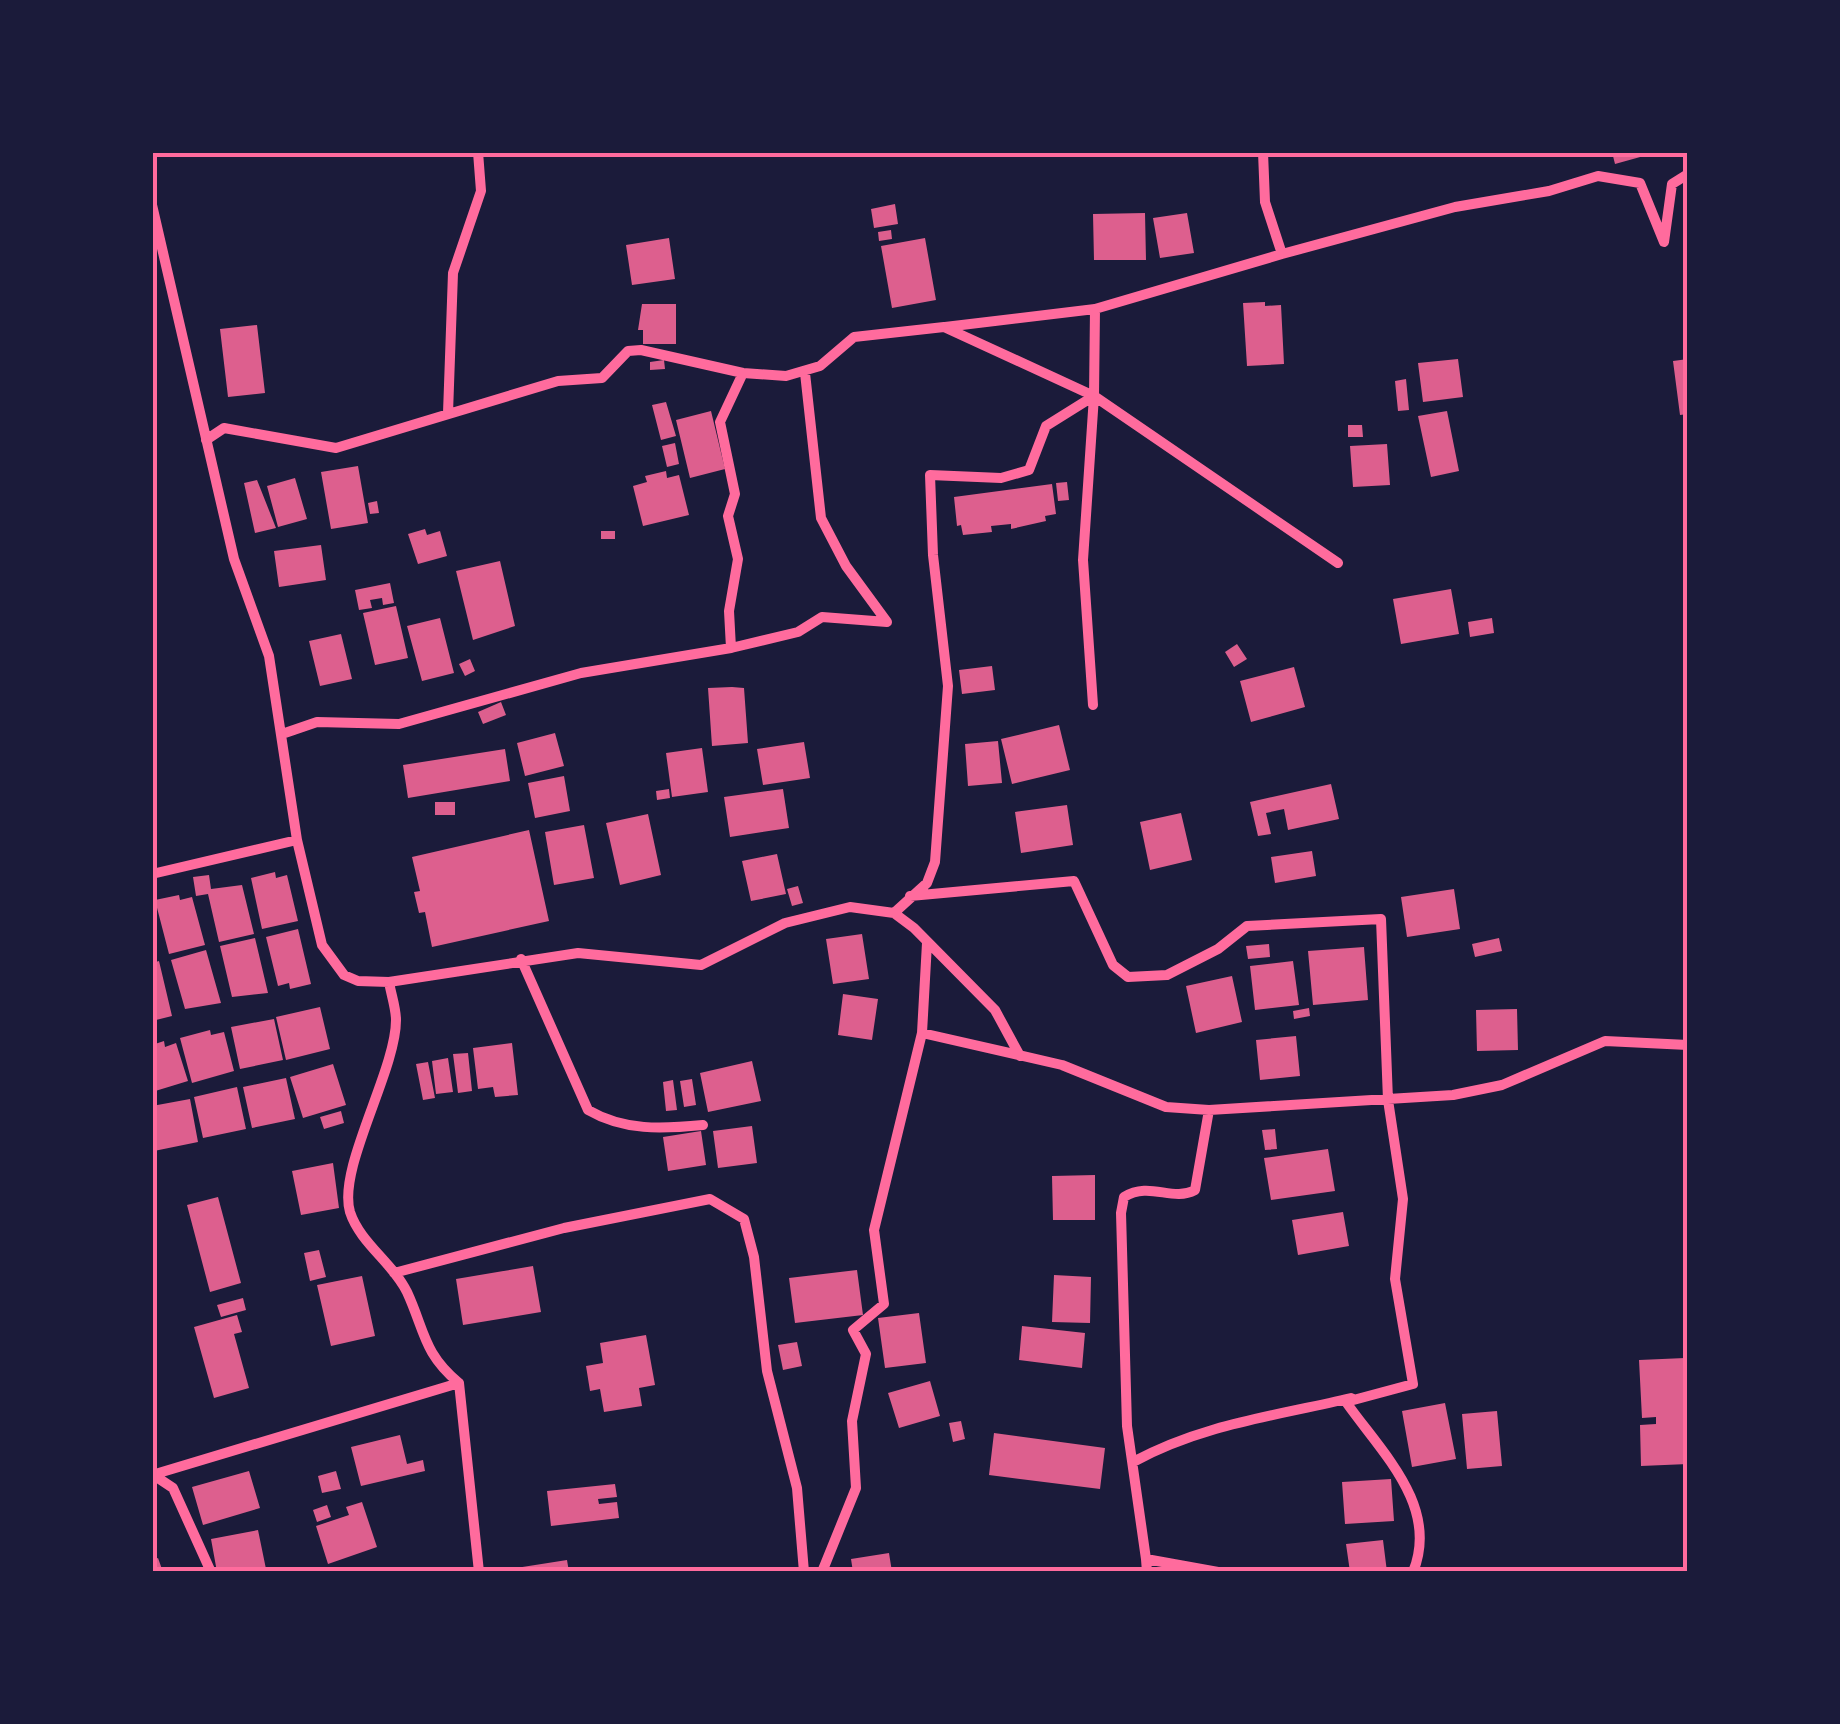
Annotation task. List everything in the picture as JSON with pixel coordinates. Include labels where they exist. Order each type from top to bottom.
[{"type":"street","points":[[448,413],[454,273],[481,191],[478,152]]},
{"type":"street","points":[[1262,152],[1264,202],[1282,254]]},
{"type":"street","points":[[206,440],[224,428],[336,448],[558,382],[602,378],[628,351],[641,350],[743,373],[805,373],[854,338],[1095,309],[1455,207],[1548,191],[1598,176],[1640,183],[1664,242],[1672,184],[1688,174]]},
{"type":"street","points":[[152,205],[234,559],[268,656],[297,840],[322,945],[335,966],[358,981],[389,982],[521,959],[606,953],[701,965],[785,923],[850,907],[894,913],[995,1010],[1020,1056]]},
{"type":"street","points":[[1093,705],[1082,560],[1094,396],[1095,309]]},
{"type":"street","points":[[944,327],[1094,396],[1338,563]]},
{"type":"street","points":[[731,648],[729,611],[738,559],[728,516],[736,494],[720,422],[743,373]]},
{"type":"street","points":[[282,734],[317,722],[399,724],[581,673],[731,648],[798,632],[822,617],[887,622],[846,566],[821,518],[805,373]]},
{"type":"street","points":[[894,913],[927,883],[935,862],[948,686],[933,555],[930,474],[1001,478],[1029,470],[1046,426],[1094,396]]},
{"type":"street","points":[[152,874],[297,840]]},
{"type":"street","points":[[910,896],[1074,881],[1112,965],[1128,977],[1167,975],[1218,949],[1247,926],[1382,919],[1388,1100],[1402,1199],[1394,1279],[1414,1384]]},
{"type":"street","points":[[822,1572],[856,1488],[852,1420],[866,1354],[853,1330],[884,1304],[874,1230],[922,1034],[927,942]]},
{"type":"street","points":[[521,959],[588,1110],[605,1120],[654,1129],[702,1125]]},
{"type":"street","points":[[389,982],[396,1018],[393,1042],[357,1159],[348,1206],[355,1226],[406,1292],[424,1344],[439,1367],[458,1383],[478,1572]]},
{"type":"street","points":[[922,1034],[1109,1080],[1166,1108],[1209,1110],[1453,1095],[1502,1086],[1605,1041],[1688,1045]]},
{"type":"street","points":[[1147,1572],[1124,1361],[1124,1197],[1138,1188],[1187,1194],[1195,1190],[1209,1110]]},
{"type":"street","points":[[394,1272],[564,1228],[710,1199],[744,1220],[754,1257],[767,1371],[797,1488],[804,1572]]},
{"type":"street","points":[[154,1476],[458,1383]]},
{"type":"street","points":[[1133,1462],[1176,1439],[1229,1422],[1414,1384]]},
{"type":"street","points":[[1413,1572],[1424,1537],[1417,1506],[1346,1402],[1414,1384]]},
{"type":"street","points":[[154,1476],[173,1488],[211,1572]]},
{"type":"street","points":[[1146,1559],[1221,1572],[1253,1572]]},
{"type":"building","points":[[1612,152],[1651,152],[1651,154],[1615,164]]},
{"type":"building","points":[[895,204],[898,224],[874,228],[871,209]]},
{"type":"building","points":[[1145,213],[1146,260],[1094,260],[1093,214]]},
{"type":"building","points":[[1187,213],[1194,253],[1160,258],[1153,218]]},
{"type":"building","points":[[891,230],[892,239],[879,241],[878,232]]},
{"type":"building","points":[[669,238],[675,279],[632,285],[626,245]]},
{"type":"building","points":[[925,238],[936,300],[892,308],[881,246]]},
{"type":"building","points":[[1265,302],[1265,306],[1281,305],[1284,364],[1247,366],[1243,303]]},
{"type":"building","points":[[642,304],[676,304],[676,344],[643,344],[643,330],[638,330]]},
{"type":"building","points":[[257,325],[265,393],[228,397],[220,329]]},
{"type":"building","points":[[1458,359],[1463,397],[1423,402],[1418,363]]},
{"type":"building","points":[[1688,359],[1688,414],[1680,415],[1673,361]]},
{"type":"building","points":[[664,360],[665,369],[650,370],[650,362]]},
{"type":"building","points":[[1406,379],[1409,410],[1398,411],[1395,381]]},
{"type":"building","points":[[666,402],[676,436],[661,440],[652,405]]},
{"type":"building","points":[[711,411],[725,469],[690,478],[676,420]]},
{"type":"building","points":[[1447,411],[1459,471],[1431,477],[1418,416]]},
{"type":"building","points":[[1348,425],[1362,425],[1363,437],[1348,437]]},
{"type":"building","points":[[675,443],[679,464],[667,467],[662,446]]},
{"type":"building","points":[[1387,444],[1390,485],[1353,487],[1350,446]]},
{"type":"building","points":[[358,466],[368,523],[331,529],[321,472]]},
{"type":"building","points":[[666,471],[667,478],[679,475],[689,515],[643,526],[633,486],[647,482],[645,476]]},
{"type":"building","points":[[295,478],[307,519],[278,527],[267,486]]},
{"type":"building","points":[[257,480],[276,528],[255,533],[244,483]]},
{"type":"building","points":[[1067,482],[1069,500],[1058,501],[1056,483]]},
{"type":"building","points":[[1052,484],[1056,514],[1045,516],[1046,521],[1011,529],[1011,524],[991,526],[992,532],[963,535],[961,525],[957,526],[954,497]]},
{"type":"building","points":[[377,501],[379,513],[370,514],[368,503]]},
{"type":"building","points":[[425,529],[427,535],[440,531],[447,556],[418,564],[408,534]]},
{"type":"building","points":[[601,531],[615,531],[615,539],[601,539]]},
{"type":"building","points":[[321,545],[326,580],[279,587],[274,551]]},
{"type":"building","points":[[500,561],[515,626],[473,640],[456,571]]},
{"type":"building","points":[[390,583],[394,603],[383,605],[382,598],[370,600],[372,608],[359,610],[355,590]]},
{"type":"building","points":[[1451,589],[1459,634],[1401,644],[1393,599]]},
{"type":"building","points":[[396,606],[408,658],[375,665],[363,613]]},
{"type":"building","points":[[440,618],[454,673],[422,681],[407,626]]},
{"type":"building","points":[[1492,618],[1494,633],[1470,637],[1468,622]]},
{"type":"building","points":[[341,634],[352,679],[320,686],[309,641]]},
{"type":"building","points":[[1237,644],[1247,659],[1234,667],[1225,652]]},
{"type":"building","points":[[470,659],[475,671],[465,676],[459,664]]},
{"type":"building","points":[[992,666],[995,690],[962,694],[959,670]]},
{"type":"building","points":[[1294,667],[1305,707],[1251,722],[1240,681]]},
{"type":"building","points":[[708,688],[744,688],[748,743],[712,746]]},
{"type":"building","points":[[501,702],[506,715],[483,724],[478,712]]},
{"type":"building","points":[[1059,725],[1070,770],[1012,784],[1001,739]]},
{"type":"building","points":[[555,733],[564,766],[525,776],[517,743]]},
{"type":"building","points":[[998,741],[1002,783],[968,786],[965,744]]},
{"type":"building","points":[[804,742],[810,778],[763,785],[757,749]]},
{"type":"building","points":[[702,748],[708,792],[672,797],[666,753]]},
{"type":"building","points":[[505,749],[510,781],[408,798],[403,765]]},
{"type":"building","points":[[564,776],[570,811],[535,818],[528,783]]},
{"type":"building","points":[[1331,784],[1339,819],[1288,830],[1284,809],[1266,813],[1271,834],[1258,836],[1250,802]]},
{"type":"building","points":[[669,789],[670,798],[657,800],[656,791]]},
{"type":"building","points":[[783,789],[789,828],[730,837],[724,797]]},
{"type":"building","points":[[435,802],[455,802],[455,815],[435,815]]},
{"type":"building","points":[[1067,805],[1073,845],[1021,853],[1015,812]]},
{"type":"building","points":[[1181,813],[1192,860],[1150,870],[1140,822]]},
{"type":"building","points":[[648,814],[661,875],[620,885],[606,823]]},
{"type":"building","points":[[584,825],[594,878],[554,885],[545,832]]},
{"type":"building","points":[[529,830],[549,921],[432,947],[425,912],[419,913],[414,892],[420,891],[412,857]]},
{"type":"building","points":[[1312,851],[1316,876],[1275,883],[1271,857]]},
{"type":"building","points":[[777,854],[786,894],[751,901],[742,861]]},
{"type":"building","points":[[275,872],[276,878],[287,875],[298,921],[262,929],[251,878]]},
{"type":"building","points":[[209,875],[211,889],[242,885],[254,934],[219,942],[208,894],[196,896],[193,877]]},
{"type":"building","points":[[798,886],[803,903],[792,906],[787,889]]},
{"type":"building","points":[[1454,889],[1460,929],[1407,937],[1401,897]]},
{"type":"building","points":[[179,895],[180,900],[192,897],[205,945],[169,954],[155,900]]},
{"type":"building","points":[[298,929],[311,984],[290,989],[289,983],[278,986],[266,937]]},
{"type":"building","points":[[862,934],[869,979],[833,984],[826,939]]},
{"type":"building","points":[[255,938],[268,993],[232,997],[220,946]]},
{"type":"building","points":[[1499,938],[1502,951],[1475,957],[1472,944]]},
{"type":"building","points":[[1269,944],[1270,957],[1248,959],[1246,946]]},
{"type":"building","points":[[1364,947],[1368,1000],[1313,1005],[1308,951]]},
{"type":"building","points":[[206,950],[221,1003],[185,1009],[171,960]]},
{"type":"building","points":[[159,961],[172,1016],[152,1021],[152,963]]},
{"type":"building","points":[[1293,961],[1299,1005],[1255,1010],[1250,966]]},
{"type":"building","points":[[1232,976],[1242,1022],[1196,1033],[1186,986]]},
{"type":"building","points":[[843,994],[878,999],[872,1040],[838,1035]]},
{"type":"building","points":[[320,1007],[330,1049],[286,1060],[276,1017]]},
{"type":"building","points":[[1309,1008],[1310,1016],[1294,1019],[1293,1011]]},
{"type":"building","points":[[1517,1009],[1518,1050],[1477,1051],[1476,1010]]},
{"type":"building","points":[[274,1019],[283,1060],[240,1069],[231,1027]]},
{"type":"building","points":[[210,1030],[211,1035],[224,1032],[234,1071],[192,1083],[180,1038]]},
{"type":"building","points":[[1296,1036],[1300,1076],[1260,1080],[1256,1040]]},
{"type":"building","points":[[164,1041],[165,1047],[176,1043],[188,1081],[152,1092],[152,1045]]},
{"type":"building","points":[[512,1043],[518,1095],[495,1097],[493,1087],[478,1089],[473,1048]]},
{"type":"building","points":[[468,1053],[472,1091],[458,1093],[453,1054]]},
{"type":"building","points":[[448,1058],[453,1092],[436,1094],[432,1061]]},
{"type":"building","points":[[752,1061],[761,1101],[708,1112],[700,1073]]},
{"type":"building","points":[[428,1062],[435,1098],[423,1100],[416,1064]]},
{"type":"building","points":[[333,1064],[346,1105],[303,1118],[290,1077]]},
{"type":"building","points":[[286,1078],[295,1119],[252,1128],[243,1087]]},
{"type":"building","points":[[692,1079],[696,1105],[684,1107],[680,1081]]},
{"type":"building","points":[[673,1080],[677,1110],[666,1111],[663,1082]]},
{"type":"building","points":[[237,1087],[246,1129],[203,1138],[194,1097]]},
{"type":"building","points":[[190,1099],[198,1142],[154,1151],[152,1106]]},
{"type":"building","points":[[341,1111],[344,1123],[324,1129],[320,1117]]},
{"type":"building","points":[[752,1126],[757,1163],[718,1168],[713,1131]]},
{"type":"building","points":[[1275,1129],[1277,1149],[1265,1150],[1262,1130]]},
{"type":"building","points":[[701,1131],[706,1165],[668,1171],[663,1137]]},
{"type":"building","points":[[1328,1149],[1335,1191],[1271,1200],[1264,1158]]},
{"type":"building","points":[[333,1163],[339,1208],[301,1215],[292,1171]]},
{"type":"building","points":[[1095,1175],[1095,1220],[1053,1220],[1052,1176]]},
{"type":"building","points":[[218,1197],[241,1283],[210,1292],[187,1205]]},
{"type":"building","points":[[1343,1212],[1349,1246],[1298,1255],[1292,1220]]},
{"type":"building","points":[[319,1250],[326,1277],[310,1281],[304,1253]]},
{"type":"building","points":[[533,1266],[541,1312],[463,1325],[456,1279]]},
{"type":"building","points":[[857,1270],[863,1315],[795,1323],[789,1278]]},
{"type":"building","points":[[1054,1275],[1091,1277],[1090,1323],[1052,1322]]},
{"type":"building","points":[[362,1276],[375,1336],[331,1346],[317,1285]]},
{"type":"building","points":[[243,1298],[246,1310],[221,1317],[217,1305]]},
{"type":"building","points":[[919,1313],[926,1363],[885,1368],[878,1318]]},
{"type":"building","points":[[237,1315],[242,1332],[234,1334],[249,1388],[214,1398],[194,1327]]},
{"type":"building","points":[[1022,1326],[1085,1333],[1082,1368],[1019,1360]]},
{"type":"building","points":[[646,1335],[655,1385],[639,1388],[642,1406],[604,1412],[600,1389],[590,1391],[586,1366],[603,1363],[600,1343]]},
{"type":"building","points":[[797,1342],[802,1366],[783,1370],[778,1345]]},
{"type":"building","points":[[1685,1358],[1688,1464],[1641,1466],[1640,1425],[1656,1424],[1656,1417],[1642,1418],[1639,1360]]},
{"type":"building","points":[[930,1381],[940,1416],[899,1428],[888,1393]]},
{"type":"building","points":[[1445,1403],[1456,1459],[1412,1467],[1402,1411]]},
{"type":"building","points":[[1497,1411],[1502,1466],[1467,1469],[1462,1414]]},
{"type":"building","points":[[961,1421],[965,1439],[953,1442],[949,1423]]},
{"type":"building","points":[[994,1433],[1105,1448],[1100,1489],[989,1475]]},
{"type":"building","points":[[400,1435],[407,1464],[423,1460],[425,1471],[361,1486],[351,1447]]},
{"type":"building","points":[[249,1471],[260,1508],[203,1525],[192,1487]]},
{"type":"building","points":[[336,1471],[341,1489],[322,1493],[318,1476]]},
{"type":"building","points":[[1391,1479],[1394,1521],[1345,1524],[1342,1482]]},
{"type":"building","points":[[615,1484],[617,1497],[598,1499],[599,1504],[617,1502],[619,1518],[551,1526],[547,1491]]},
{"type":"building","points":[[362,1502],[377,1547],[328,1564],[316,1526],[349,1515],[346,1507]]},
{"type":"building","points":[[327,1505],[331,1517],[317,1522],[313,1510]]},
{"type":"building","points":[[258,1530],[266,1569],[217,1572],[211,1539]]},
{"type":"building","points":[[1383,1540],[1387,1572],[1350,1572],[1346,1544]]},
{"type":"building","points":[[889,1553],[892,1572],[853,1572],[851,1559]]},
{"type":"building","points":[[158,1558],[163,1572],[152,1572],[152,1560]]},
{"type":"building","points":[[567,1560],[569,1572],[517,1572],[516,1568]]}]
